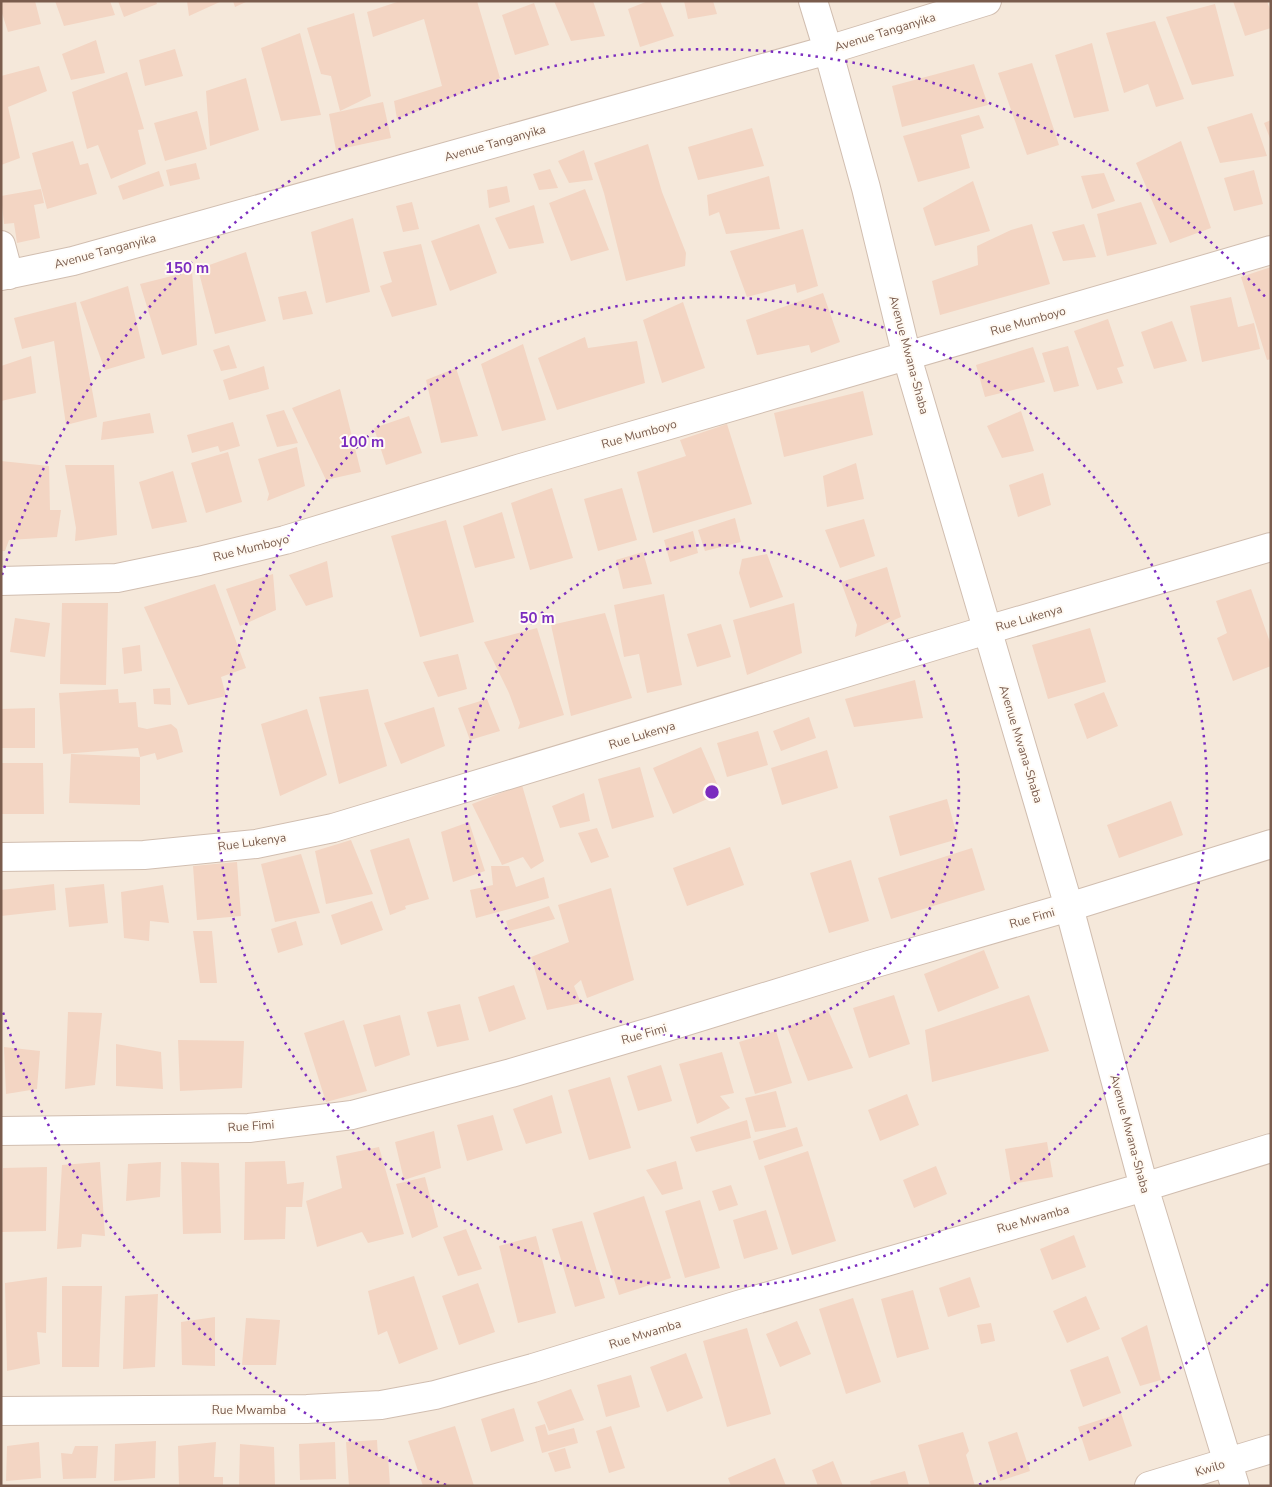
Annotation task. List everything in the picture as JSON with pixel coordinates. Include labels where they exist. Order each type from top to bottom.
[{"type":"street","name":"Avenue Mwana-Shaba","points":[[812,1],[828,50],[866,188],[907,356],[1069,907],[1144,1187],[1231,1474]]},
{"type":"street","name":"Avenue Tanganyika","points":[[5,276],[92,256],[828,50],[987,1]]},
{"type":"street","points":[[1,246],[5,276]]},
{"type":"street","name":"Rue Mumboyo","points":[[1,581],[117,578],[199,561],[275,542],[521,468],[1271,250]]},
{"type":"street","name":"Rue Lukenya","points":[[1,857],[144,854],[256,844],[333,828],[987,630],[1271,547]]},
{"type":"street","name":"Rue Fimi","points":[[1,1131],[249,1128],[352,1115],[520,1070],[1069,907],[1271,844]]},
{"type":"street","name":"Rue Mwamba","points":[[1,1411],[308,1409],[381,1406],[435,1395],[533,1368],[738,1305],[1144,1187],[1271,1148]]},
{"type":"street","name":"Kwilo","points":[[1149,1486],[1231,1474],[1271,1449]]},
{"type":"shaded area","points":[[1,1],[1271,1],[1271,1486],[1,1486]]},
{"type":"building","points":[[1,1],[35,1],[41,24],[8,32],[1,10]]},
{"type":"building","points":[[55,1],[110,1],[115,15],[64,26]]},
{"type":"building","points":[[118,1],[156,1],[157,4],[124,17]]},
{"type":"building","points":[[187,1],[222,1],[189,16]]},
{"type":"building","points":[[233,1],[248,1],[235,7]]},
{"type":"building","points":[[400,1],[477,1],[500,78],[397,119],[394,101],[442,86],[424,19],[373,37],[367,12]]},
{"type":"building","points":[[554,1],[593,1],[605,36],[571,41]]},
{"type":"building","points":[[648,1],[660,1],[674,36],[640,47],[628,9]]},
{"type":"building","points":[[684,1],[713,1],[717,14],[688,19]]},
{"type":"building","points":[[1233,1],[1267,1],[1271,12],[1271,28],[1245,36]]},
{"type":"building","points":[[534,3],[549,45],[515,55],[502,15]]},
{"type":"building","points":[[1215,4],[1234,76],[1192,85],[1166,17]]},
{"type":"building","points":[[354,13],[371,96],[340,111],[331,76],[321,74],[307,28]]},
{"type":"building","points":[[1155,21],[1184,99],[1156,107],[1148,84],[1124,93],[1106,33]]},
{"type":"building","points":[[300,33],[321,115],[281,121],[261,48]]},
{"type":"building","points":[[96,40],[105,73],[71,80],[62,54]]},
{"type":"building","points":[[1092,43],[1109,111],[1074,118],[1055,55]]},
{"type":"building","points":[[175,49],[183,76],[145,86],[139,60]]},
{"type":"building","points":[[1032,63],[1059,145],[1027,155],[998,73]]},
{"type":"building","points":[[974,64],[988,105],[902,127],[892,86]]},
{"type":"building","points":[[39,66],[47,91],[8,107],[20,158],[1,165],[1,76]]},
{"type":"building","points":[[127,72],[144,129],[138,130],[146,164],[111,179],[98,145],[87,149],[72,92]]},
{"type":"building","points":[[246,78],[259,130],[210,146],[206,91]]},
{"type":"building","points":[[383,102],[391,138],[336,150],[329,114]]},
{"type":"building","points":[[197,111],[207,149],[165,161],[154,123]]},
{"type":"building","points":[[1252,113],[1267,156],[1220,163],[1207,127]]},
{"type":"building","points":[[979,115],[984,128],[961,135],[970,168],[918,182],[903,136]]},
{"type":"building","points":[[1271,120],[1271,141],[1264,123]]},
{"type":"building","points":[[752,128],[764,166],[698,180],[688,147]]},
{"type":"building","points":[[73,141],[80,165],[88,163],[97,194],[47,209],[32,153]]},
{"type":"building","points":[[1181,141],[1211,228],[1170,243],[1136,163]]},
{"type":"building","points":[[648,144],[662,192],[686,253],[685,266],[626,281],[604,193],[594,163]]},
{"type":"building","points":[[584,150],[593,180],[569,183],[558,161]]},
{"type":"building","points":[[196,163],[200,179],[170,186],[166,170]]},
{"type":"building","points":[[550,169],[558,188],[539,190],[533,174]]},
{"type":"building","points":[[1254,170],[1263,204],[1234,211],[1224,178]]},
{"type":"building","points":[[159,171],[164,186],[123,200],[118,186]]},
{"type":"building","points":[[1104,173],[1115,201],[1092,209],[1081,176]]},
{"type":"building","points":[[769,176],[780,229],[726,234],[719,212],[709,216],[707,195]]},
{"type":"building","points":[[973,181],[990,231],[935,246],[923,208]]},
{"type":"building","points":[[507,186],[510,202],[489,208],[487,190]]},
{"type":"building","points":[[41,189],[44,203],[34,205],[40,238],[17,243],[14,223],[4,224],[1,196]]},
{"type":"building","points":[[585,189],[609,250],[571,261],[549,203]]},
{"type":"building","points":[[412,202],[419,229],[403,232],[396,206]]},
{"type":"building","points":[[1141,202],[1157,244],[1107,256],[1097,214]]},
{"type":"building","points":[[534,205],[544,243],[509,249],[495,218]]},
{"type":"building","points":[[353,218],[370,292],[326,303],[311,232]]},
{"type":"building","points":[[479,224],[497,273],[450,291],[431,241]]},
{"type":"building","points":[[1032,224],[1050,284],[940,315],[932,281],[978,265],[977,246],[1011,230]]},
{"type":"building","points":[[1084,224],[1096,257],[1063,261],[1052,232]]},
{"type":"building","points":[[803,229],[818,286],[797,293],[795,284],[747,297],[730,251]]},
{"type":"building","points":[[421,244],[437,305],[392,317],[380,286],[392,282],[383,252]]},
{"type":"building","points":[[246,252],[266,321],[215,334],[198,269]]},
{"type":"building","points":[[1271,267],[1271,359],[1267,360],[1241,277]]},
{"type":"building","points":[[192,271],[197,345],[162,355],[140,284]]},
{"type":"building","points":[[128,286],[145,358],[105,370],[80,302]]},
{"type":"building","points":[[306,291],[313,314],[283,320],[278,297]]},
{"type":"building","points":[[823,293],[840,342],[811,353],[809,345],[757,355],[746,320]]},
{"type":"building","points":[[1231,297],[1238,327],[1254,323],[1260,349],[1202,362],[1190,306]]},
{"type":"building","points":[[76,302],[97,417],[66,425],[54,341],[22,349],[14,318]]},
{"type":"building","points":[[683,302],[705,368],[662,383],[643,320]]},
{"type":"building","points":[[1108,319],[1124,366],[1117,368],[1123,383],[1097,390],[1074,331]]},
{"type":"building","points":[[1172,321],[1187,361],[1154,369],[1141,332]]},
{"type":"building","points":[[585,337],[588,348],[637,341],[645,383],[557,410],[538,358]]},
{"type":"building","points":[[523,344],[546,420],[502,431],[481,364]]},
{"type":"building","points":[[229,345],[237,368],[221,371],[213,350]]},
{"type":"building","points":[[1068,346],[1079,386],[1054,392],[1042,353]]},
{"type":"building","points":[[1033,347],[1045,382],[985,397],[976,365]]},
{"type":"building","points":[[31,356],[36,393],[1,401],[1,366]]},
{"type":"building","points":[[264,366],[269,389],[229,400],[223,380]]},
{"type":"building","points":[[456,368],[478,436],[441,443],[426,380]]},
{"type":"building","points":[[340,389],[361,472],[326,480],[292,408]]},
{"type":"building","points":[[863,391],[873,435],[784,457],[774,413]]},
{"type":"building","points":[[284,410],[298,443],[277,447],[266,415]]},
{"type":"building","points":[[1021,411],[1034,451],[1002,458],[987,426]]},
{"type":"building","points":[[150,413],[154,433],[101,440],[103,422]]},
{"type":"building","points":[[409,416],[422,453],[386,465],[374,428]]},
{"type":"building","points":[[233,422],[240,446],[220,452],[218,446],[192,453],[187,435]]},
{"type":"building","points":[[727,424],[752,504],[653,533],[637,472],[686,456],[680,440]]},
{"type":"building","points":[[297,447],[305,486],[267,501],[269,494],[258,459]]},
{"type":"building","points":[[228,452],[242,502],[206,513],[191,463]]},
{"type":"building","points":[[1,461],[49,466],[50,510],[61,510],[57,537],[9,540],[5,551],[1,551]]},
{"type":"building","points":[[856,463],[864,499],[827,507],[823,476]]},
{"type":"building","points":[[65,465],[114,465],[117,535],[75,541],[76,528]]},
{"type":"building","points":[[173,471],[187,522],[152,529],[139,482]]},
{"type":"building","points":[[1043,473],[1051,505],[1018,517],[1009,485]]},
{"type":"building","points":[[552,488],[573,558],[530,570],[511,503]]},
{"type":"building","points":[[622,488],[637,540],[598,551],[584,499]]},
{"type":"building","points":[[502,512],[515,558],[475,568],[463,526]]},
{"type":"building","points":[[735,518],[741,542],[705,551],[698,530]]},
{"type":"building","points":[[864,519],[875,556],[840,568],[825,530]]},
{"type":"building","points":[[446,520],[474,622],[420,637],[391,536]]},
{"type":"building","points":[[693,531],[698,553],[670,562],[664,540]]},
{"type":"building","points":[[643,552],[652,584],[623,589],[616,560]]},
{"type":"building","points":[[767,554],[783,597],[750,608],[739,573],[742,559]]},
{"type":"building","points":[[327,561],[333,597],[306,606],[289,575]]},
{"type":"building","points":[[887,567],[901,617],[855,637],[857,625],[841,582]]},
{"type":"building","points":[[273,574],[276,610],[240,626],[226,589]]},
{"type":"building","points":[[215,584],[246,668],[221,677],[226,696],[188,705],[144,607]]},
{"type":"building","points":[[1251,589],[1271,645],[1271,666],[1233,681],[1217,638],[1227,633],[1216,601]]},
{"type":"building","points":[[664,594],[682,685],[647,693],[639,654],[624,657],[614,605]]},
{"type":"building","points":[[62,603],[108,603],[106,685],[60,684]]},
{"type":"building","points":[[794,603],[802,653],[747,675],[733,620]]},
{"type":"building","points":[[605,613],[632,698],[571,716],[551,625]]},
{"type":"building","points":[[15,618],[50,623],[45,657],[10,652]]},
{"type":"building","points":[[721,624],[731,657],[697,667],[687,634]]},
{"type":"building","points":[[537,628],[564,715],[518,729],[520,723],[509,693],[484,642]]},
{"type":"building","points":[[1090,628],[1106,682],[1048,699],[1032,645]]},
{"type":"building","points":[[140,645],[142,671],[124,674],[122,648]]},
{"type":"building","points":[[458,654],[467,689],[438,697],[423,662]]},
{"type":"building","points":[[915,680],[923,718],[854,727],[845,699]]},
{"type":"building","points":[[170,688],[171,705],[154,704],[153,689]]},
{"type":"building","points":[[118,689],[119,703],[136,702],[138,727],[147,729],[171,724],[177,729],[183,752],[157,760],[155,753],[140,757],[138,748],[63,754],[59,693]]},
{"type":"building","points":[[368,689],[387,766],[339,784],[319,697]]},
{"type":"building","points":[[1104,692],[1118,726],[1087,739],[1074,704]]},
{"type":"building","points":[[487,699],[500,731],[470,740],[458,708]]},
{"type":"building","points":[[434,707],[445,746],[401,764],[384,723]]},
{"type":"building","points":[[35,708],[35,748],[1,748],[1,709]]},
{"type":"building","points":[[307,709],[327,775],[280,796],[261,724]]},
{"type":"building","points":[[809,717],[816,738],[781,751],[773,731]]},
{"type":"building","points":[[758,731],[768,765],[727,777],[717,743]]},
{"type":"building","points":[[701,747],[721,793],[673,814],[653,768]]},
{"type":"building","points":[[827,750],[838,788],[782,805],[771,768]]},
{"type":"building","points":[[71,754],[140,757],[140,805],[69,803]]},
{"type":"building","points":[[1,763],[43,763],[44,814],[1,814]]},
{"type":"building","points":[[640,767],[654,817],[612,829],[598,779]]},
{"type":"building","points":[[522,785],[544,861],[531,869],[523,857],[502,865],[472,804]]},
{"type":"building","points":[[584,793],[590,821],[560,828],[552,806]]},
{"type":"building","points":[[947,799],[958,839],[900,856],[889,816]]},
{"type":"building","points":[[1171,801],[1183,835],[1119,858],[1107,825]]},
{"type":"building","points":[[469,822],[485,871],[453,882],[441,832]]},
{"type":"building","points":[[597,828],[609,857],[591,863],[578,833]]},
{"type":"building","points":[[409,838],[429,899],[405,906],[406,909],[390,915],[370,850]]},
{"type":"building","points":[[351,840],[373,894],[326,904],[315,851]]},
{"type":"building","points":[[730,847],[744,885],[687,906],[673,868]]},
{"type":"building","points":[[972,848],[985,890],[891,919],[878,878]]},
{"type":"building","points":[[301,854],[320,913],[275,922],[261,864]]},
{"type":"building","points":[[851,860],[869,921],[829,933],[810,873]]},
{"type":"building","points":[[237,862],[241,916],[197,920],[193,866]]},
{"type":"building","points":[[491,866],[509,866],[516,887],[544,877],[549,898],[476,918],[470,890],[493,885]]},
{"type":"building","points":[[54,884],[56,910],[1,916],[1,890]]},
{"type":"building","points":[[104,884],[108,923],[69,927],[65,888]]},
{"type":"building","points":[[163,885],[169,923],[150,921],[149,941],[124,938],[121,892]]},
{"type":"building","points":[[611,888],[634,980],[587,998],[581,980],[574,986],[581,1003],[547,1010],[531,957],[569,942],[558,905]]},
{"type":"building","points":[[372,901],[383,930],[341,945],[331,915]]},
{"type":"building","points":[[549,906],[555,919],[509,931],[506,921]]},
{"type":"building","points":[[296,921],[303,945],[278,953],[271,929]]},
{"type":"building","points":[[193,931],[212,931],[217,983],[200,983]]},
{"type":"building","points":[[984,950],[999,988],[938,1012],[924,974]]},
{"type":"building","points":[[514,985],[526,1019],[489,1032],[478,997]]},
{"type":"building","points":[[894,995],[910,1044],[869,1058],[853,1008]]},
{"type":"building","points":[[1029,995],[1049,1051],[932,1082],[925,1030]]},
{"type":"building","points":[[460,1004],[469,1040],[437,1047],[427,1012]]},
{"type":"building","points":[[828,1010],[853,1068],[808,1081],[787,1027]]},
{"type":"building","points":[[68,1012],[102,1013],[95,1085],[65,1089]]},
{"type":"building","points":[[400,1015],[410,1055],[375,1067],[363,1025]]},
{"type":"building","points":[[344,1020],[367,1091],[326,1102],[304,1033]]},
{"type":"building","points":[[776,1031],[792,1083],[755,1094],[739,1042]]},
{"type":"building","points":[[178,1040],[244,1041],[242,1088],[180,1091]]},
{"type":"building","points":[[116,1044],[161,1052],[163,1089],[116,1086]]},
{"type":"building","points":[[4,1047],[40,1051],[37,1089],[6,1094]]},
{"type":"building","points":[[722,1052],[734,1093],[720,1096],[730,1108],[697,1124],[679,1064]]},
{"type":"building","points":[[661,1065],[672,1101],[638,1111],[627,1076]]},
{"type":"building","points":[[610,1077],[631,1148],[589,1160],[568,1090]]},
{"type":"building","points":[[776,1091],[786,1127],[755,1132],[745,1098]]},
{"type":"building","points":[[907,1094],[919,1125],[880,1141],[868,1110]]},
{"type":"building","points":[[552,1095],[562,1133],[526,1144],[513,1109]]},
{"type":"building","points":[[493,1115],[503,1150],[467,1161],[457,1125]]},
{"type":"building","points":[[747,1120],[751,1138],[696,1152],[690,1137]]},
{"type":"building","points":[[797,1127],[803,1146],[759,1160],[753,1141]]},
{"type":"building","points":[[434,1131],[441,1168],[404,1180],[395,1142]]},
{"type":"building","points":[[1047,1142],[1053,1177],[1011,1184],[1005,1149]]},
{"type":"building","points":[[379,1147],[404,1234],[368,1243],[362,1232],[317,1247],[306,1201],[342,1188],[336,1156]]},
{"type":"building","points":[[808,1151],[836,1241],[792,1255],[764,1166]]},
{"type":"building","points":[[285,1161],[287,1184],[304,1182],[302,1207],[286,1207],[285,1239],[244,1240],[245,1162]]},
{"type":"building","points":[[676,1161],[683,1189],[662,1195],[646,1170]]},
{"type":"building","points":[[100,1162],[105,1236],[82,1234],[81,1247],[57,1249],[62,1165]]},
{"type":"building","points":[[161,1162],[160,1197],[126,1201],[128,1164]]},
{"type":"building","points":[[181,1162],[219,1163],[221,1233],[183,1234]]},
{"type":"building","points":[[936,1166],[947,1194],[914,1208],[903,1180]]},
{"type":"building","points":[[47,1167],[46,1231],[2,1232],[3,1168]]},
{"type":"building","points":[[425,1177],[438,1227],[412,1238],[396,1184]]},
{"type":"building","points":[[731,1185],[738,1205],[719,1211],[712,1191]]},
{"type":"building","points":[[644,1196],[671,1278],[619,1295],[593,1213]]},
{"type":"building","points":[[700,1200],[720,1268],[685,1278],[665,1211]]},
{"type":"building","points":[[766,1210],[778,1249],[744,1259],[733,1220]]},
{"type":"building","points":[[582,1221],[605,1298],[575,1307],[552,1229]]},
{"type":"building","points":[[466,1229],[482,1269],[458,1276],[443,1237]]},
{"type":"building","points":[[1074,1235],[1086,1267],[1052,1280],[1040,1249]]},
{"type":"building","points":[[536,1236],[556,1313],[518,1323],[499,1246]]},
{"type":"building","points":[[414,1276],[438,1349],[399,1364],[387,1331],[378,1335],[368,1291]]},
{"type":"building","points":[[47,1277],[46,1333],[37,1332],[40,1364],[7,1371],[5,1283]]},
{"type":"building","points":[[970,1277],[980,1307],[948,1317],[939,1288]]},
{"type":"building","points":[[478,1283],[495,1332],[459,1345],[442,1296]]},
{"type":"building","points":[[62,1286],[102,1286],[99,1367],[62,1367]]},
{"type":"building","points":[[913,1290],[929,1349],[897,1358],[881,1299]]},
{"type":"building","points":[[158,1294],[155,1367],[123,1369],[125,1296]]},
{"type":"building","points":[[1086,1296],[1100,1329],[1067,1343],[1053,1311]]},
{"type":"building","points":[[853,1298],[881,1382],[846,1394],[819,1309]]},
{"type":"building","points":[[215,1317],[215,1366],[182,1365],[181,1322]]},
{"type":"building","points":[[246,1318],[280,1320],[276,1365],[242,1365]]},
{"type":"building","points":[[797,1321],[811,1354],[780,1367],[766,1334]]},
{"type":"building","points":[[991,1323],[995,1341],[981,1344],[977,1325]]},
{"type":"building","points":[[1147,1325],[1161,1380],[1140,1386],[1121,1338]]},
{"type":"building","points":[[747,1328],[771,1414],[727,1427],[703,1341]]},
{"type":"building","points":[[686,1353],[703,1398],[667,1412],[650,1367]]},
{"type":"building","points":[[1108,1356],[1121,1393],[1083,1407],[1070,1370]]},
{"type":"building","points":[[631,1375],[640,1407],[606,1417],[597,1385]]},
{"type":"building","points":[[571,1389],[584,1420],[549,1431],[537,1402]]},
{"type":"building","points":[[514,1408],[524,1441],[491,1452],[481,1419]]},
{"type":"building","points":[[1121,1413],[1132,1446],[1089,1461],[1078,1427]]},
{"type":"building","points":[[545,1424],[548,1435],[574,1428],[578,1443],[542,1453],[535,1427]]},
{"type":"building","points":[[455,1426],[474,1486],[423,1486],[408,1441]]},
{"type":"building","points":[[611,1426],[625,1468],[609,1473],[596,1431]]},
{"type":"building","points":[[963,1432],[969,1451],[966,1455],[975,1486],[930,1486],[918,1445]]},
{"type":"building","points":[[1017,1432],[1030,1471],[1000,1481],[988,1442]]},
{"type":"building","points":[[377,1440],[378,1457],[388,1456],[390,1486],[349,1486],[346,1442]]},
{"type":"building","points":[[156,1441],[155,1478],[114,1481],[115,1444]]},
{"type":"building","points":[[39,1442],[41,1478],[6,1481],[7,1446]]},
{"type":"building","points":[[216,1442],[214,1477],[223,1477],[223,1486],[179,1486],[178,1446]]},
{"type":"building","points":[[335,1442],[336,1479],[300,1480],[299,1444]]},
{"type":"building","points":[[240,1444],[274,1447],[275,1486],[239,1486]]},
{"type":"building","points":[[75,1446],[98,1446],[96,1478],[63,1479],[61,1453],[72,1454]]},
{"type":"building","points":[[565,1448],[571,1468],[555,1472],[548,1453]]},
{"type":"building","points":[[775,1458],[786,1486],[731,1486],[728,1478]]},
{"type":"building","points":[[833,1461],[843,1486],[818,1486],[812,1470]]},
{"type":"building","points":[[905,1471],[909,1486],[871,1486],[870,1481]]}]
